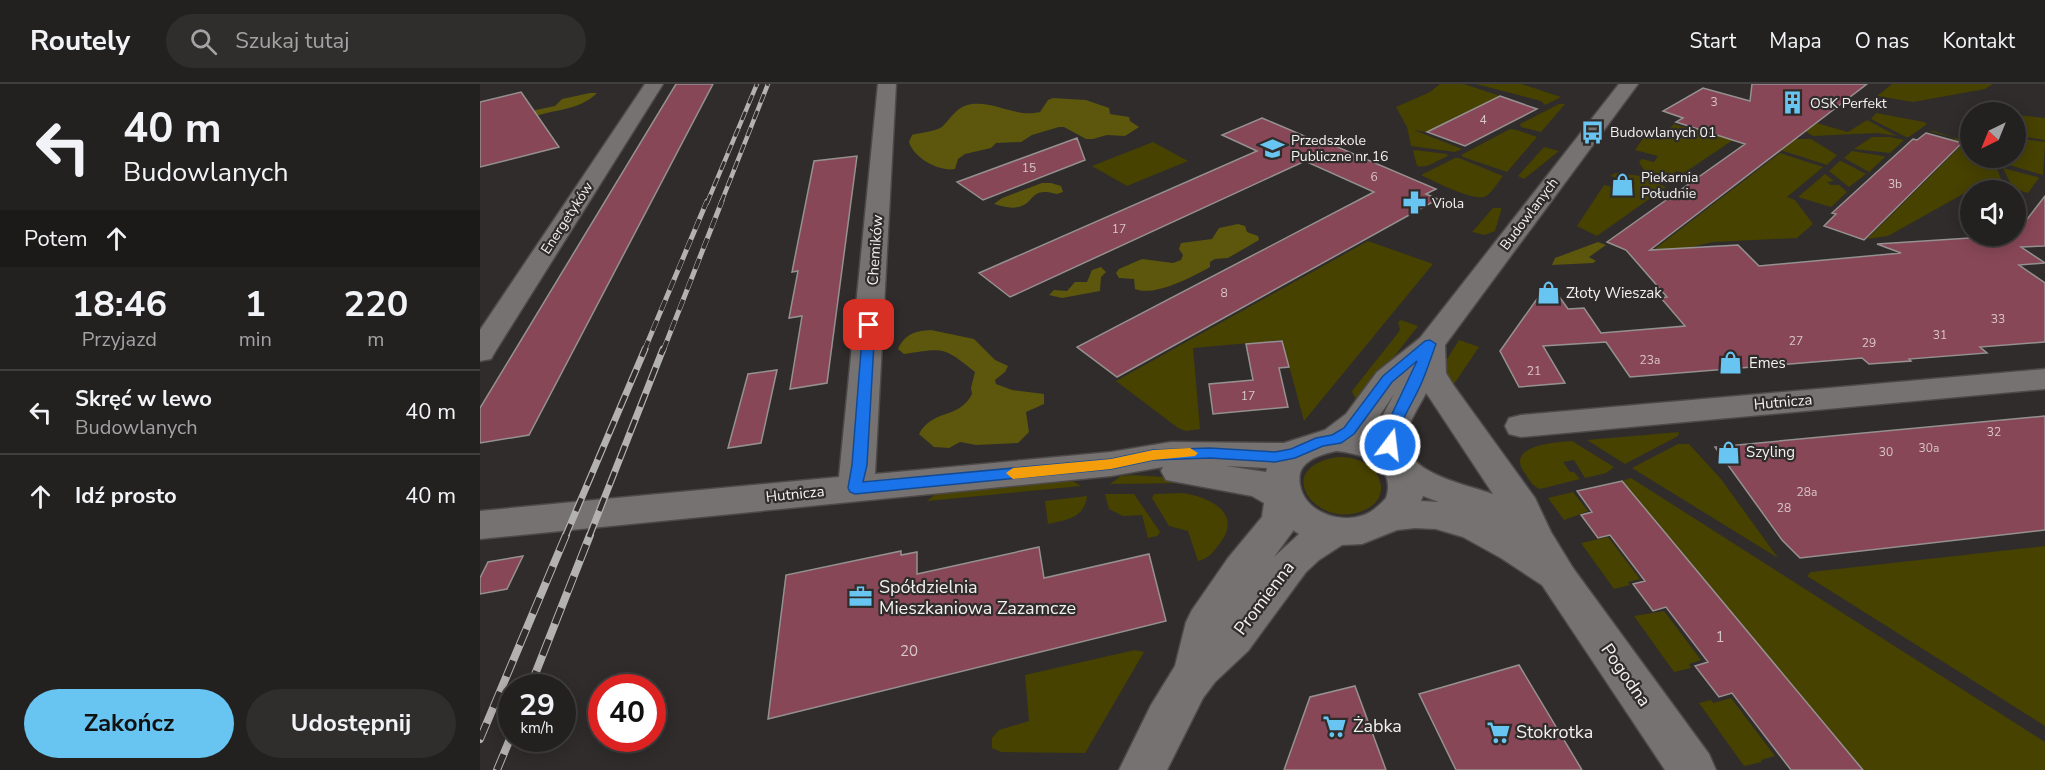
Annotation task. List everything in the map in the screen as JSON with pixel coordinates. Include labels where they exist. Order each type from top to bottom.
[{"type":"street","name":"Energetyków","points":[[480,352],[654,84]]},
{"type":"street","name":"Chemików","points":[[855,488],[860,465],[887,84]]},
{"type":"street","name":"Budowlanych","points":[[1336,439],[1358,422],[1388,379],[1430,344],[1629,84]]},
{"type":"street","name":"Budowlanych","points":[[1397,464],[1390,433],[1415,383],[1430,344]]},
{"type":"street","name":"Pogodna","points":[[1430,344],[1431,373],[1440,390],[1522,508],[1534,537],[1559,579],[1692,770]]},
{"type":"street","name":"Hutnicza","points":[[1521,426],[2045,379]]},
{"type":"street","points":[[1336,439],[1354,440],[1371,445],[1397,464],[1406,480],[1405,499],[1393,517],[1378,526],[1359,531],[1338,531],[1320,527],[1304,520],[1291,509],[1283,497],[1280,485],[1281,473],[1295,453],[1313,444],[1336,439]]},
{"type":"street","name":"Hutnicza","points":[[480,525],[1111,464],[1162,454],[1210,453],[1275,457],[1295,453]]},
{"type":"street","name":"Hutnicza","points":[[1111,464],[1246,480],[1261,484],[1283,497]]},
{"type":"street","name":"Pogodna","points":[[1397,464],[1416,480],[1487,506],[1511,519],[1534,537]]},
{"type":"street","name":"Promienna","points":[[1195,674],[1207,622],[1242,569],[1280,521],[1283,497]]},
{"type":"street","name":"Pogodna","points":[[1393,517],[1411,513],[1428,514],[1484,530],[1515,547],[1559,579]]},
{"type":"street","name":"Promienna","points":[[1143,770],[1169,717],[1195,674],[1237,635],[1292,559],[1311,543],[1338,531]]},
{"type":"shaded area","points":[[1440,84],[1464,84],[1500,96],[1427,132],[1414,130],[1462,149],[1455,152],[1411,146],[1407,127],[1396,107],[1430,92]]},
{"type":"shaded area","points":[[1476,84],[1522,84],[1561,97],[1545,105],[1541,101]]},
{"type":"shaded area","points":[[1892,84],[1993,84],[1985,89],[1913,102],[1877,96]]},
{"type":"shaded area","points":[[597,93],[576,106],[536,116],[531,111],[555,106],[562,99]]},
{"type":"shaded area","points":[[1053,98],[1086,100],[1109,108],[1110,114],[1129,117],[1130,121],[1139,127],[1125,136],[1107,135],[1086,139],[1064,127],[1059,127],[1032,135],[1021,142],[996,143],[991,148],[965,154],[958,159],[955,169],[942,168],[928,163],[916,153],[909,142],[912,135],[940,128],[959,109],[967,105],[989,105],[1031,113],[1040,112],[1048,100]]},
{"type":"shaded area","points":[[1559,104],[1565,104],[1541,132],[1521,127],[1520,124]]},
{"type":"shaded area","points":[[1876,113],[1927,124],[1906,137],[1871,119]]},
{"type":"shaded area","points":[[2026,116],[2045,118],[2045,140],[2026,137]]},
{"type":"shaded area","points":[[1799,118],[1848,132],[1867,120],[1897,136],[1877,133],[1813,136],[1785,119]]},
{"type":"shaded area","points":[[1674,124],[1736,138],[1684,173],[1677,171],[1674,173],[1681,176],[1668,182],[1647,175],[1639,162],[1642,159],[1654,162],[1658,156],[1635,150],[1644,137],[1661,140]]},
{"type":"shaded area","points":[[1510,129],[1537,137],[1507,172],[1461,155]]},
{"type":"shaded area","points":[[1929,131],[1934,131],[1960,139],[1960,142],[1954,140],[1955,138]]},
{"type":"shaded area","points":[[1872,137],[1904,140],[1890,153],[1854,149]]},
{"type":"shaded area","points":[[1811,139],[1837,155],[1827,165],[1752,141]]},
{"type":"shaded area","points":[[2026,139],[2045,142],[2043,175],[2019,168],[2026,168]]},
{"type":"shaded area","points":[[1153,142],[1188,161],[1127,186],[1092,166]]},
{"type":"shaded area","points":[[1544,147],[1559,151],[1524,179],[1518,176]]},
{"type":"shaded area","points":[[1960,147],[1960,168],[1997,168],[2001,180],[1960,180],[1960,196],[1888,236],[1867,239]]},
{"type":"shaded area","points":[[1413,151],[1448,156],[1421,167],[1417,166]]},
{"type":"shaded area","points":[[1852,151],[1885,157],[1869,172],[1844,158]]},
{"type":"shaded area","points":[[1780,153],[1823,167],[1787,197],[1795,200],[1813,224],[1797,238],[1713,242],[1643,258]]},
{"type":"shaded area","points":[[1455,158],[1503,176],[1489,194],[1478,197],[1470,196],[1421,175]]},
{"type":"shaded area","points":[[1840,161],[1866,174],[1849,187],[1829,171]]},
{"type":"shaded area","points":[[2003,168],[2039,178],[2028,193],[2026,192],[2026,180],[2009,180]]},
{"type":"shaded area","points":[[1616,173],[1641,176],[1666,187],[1597,236],[1577,226],[1604,185],[1631,191],[1635,183],[1610,176]]},
{"type":"shaded area","points":[[1825,174],[1834,181],[1827,182],[1831,185],[1839,185],[1847,192],[1831,207],[1798,197]]},
{"type":"shaded area","points":[[1042,183],[1061,186],[1063,192],[1057,194],[1042,192],[1024,205],[1015,208],[994,204],[1002,198]]},
{"type":"shaded area","points":[[1493,208],[1501,208],[1495,231],[1485,235],[1472,232]]},
{"type":"shaded area","points":[[1238,224],[1245,226],[1247,232],[1258,236],[1259,240],[1228,258],[1215,259],[1210,262],[1210,267],[1173,285],[1143,291],[1135,289],[1134,279],[1119,278],[1116,273],[1119,269],[1142,259],[1173,263],[1181,260],[1183,255],[1179,249],[1181,243],[1212,239],[1219,228]]},
{"type":"shaded area","points":[[1368,241],[1433,264],[1304,421],[1282,340],[1193,348],[1200,429],[1186,431],[1178,428],[1116,381]]},
{"type":"shaded area","points":[[1598,242],[1606,245],[1589,257],[1596,261],[1593,263],[1552,265],[1555,258]]},
{"type":"shaded area","points":[[1101,267],[1106,272],[1101,277],[1100,291],[1062,298],[1049,295],[1054,290],[1067,291],[1075,282],[1087,282],[1092,270]]},
{"type":"shaded area","points":[[1401,320],[1418,326],[1360,400],[1355,398],[1352,391],[1398,333],[1400,329],[1398,322]]},
{"type":"shaded area","points":[[931,330],[974,339],[995,360],[1008,366],[1005,372],[995,380],[996,384],[1012,390],[1044,394],[1044,404],[1026,412],[1029,432],[1018,443],[976,445],[960,442],[949,448],[934,447],[919,434],[931,420],[960,408],[967,402],[972,394],[971,388],[975,372],[949,353],[936,350],[904,354],[898,349],[911,334]]},
{"type":"shaded area","points":[[1459,340],[1479,347],[1450,390],[1442,367]]},
{"type":"shaded area","points":[[1679,432],[1678,436],[1625,464],[1587,440]]},
{"type":"shaded area","points":[[1572,441],[1614,467],[1606,473],[1585,478],[1574,460],[1563,462],[1570,472],[1574,472],[1580,479],[1540,489],[1535,486],[1520,463],[1522,456],[1527,451],[1546,444]]},
{"type":"shaded area","points":[[1678,444],[1689,444],[1721,479],[1778,558],[1632,468]]},
{"type":"shaded area","points":[[1338,457],[1362,461],[1380,479],[1381,493],[1374,504],[1367,509],[1349,514],[1333,513],[1318,506],[1308,496],[1304,485],[1306,473],[1317,463]]},
{"type":"shaded area","points":[[1121,476],[1193,479],[1209,483],[1197,487],[1188,483],[1110,484]]},
{"type":"shaded area","points":[[1631,478],[2045,742],[2045,770],[1863,770],[1622,481]]},
{"type":"shaded area","points":[[1071,480],[1081,486],[927,501],[938,492]]},
{"type":"shaded area","points":[[1573,492],[1588,511],[1564,520],[1548,498]]},
{"type":"shaded area","points":[[1183,493],[1214,504],[1222,510],[1228,526],[1225,536],[1215,550],[1198,561],[1188,531],[1169,526],[1152,498],[1154,494]]},
{"type":"shaded area","points":[[1105,494],[1134,494],[1160,532],[1157,536],[1148,538],[1142,515],[1123,516],[1109,509]]},
{"type":"shaded area","points":[[1087,496],[1083,509],[1074,517],[1048,524],[1045,501]]},
{"type":"shaded area","points":[[1608,537],[1640,579],[1628,582],[1630,585],[1614,589],[1581,543]]},
{"type":"shaded area","points":[[2045,546],[2045,726],[1807,576],[1811,572]]},
{"type":"shaded area","points":[[1664,611],[1701,660],[1689,664],[1691,668],[1674,672],[1634,616]]},
{"type":"shaded area","points":[[1135,650],[1144,652],[1085,753],[1001,752],[992,748],[992,738],[999,730],[1029,721],[1025,675]]},
{"type":"shaded area","points":[[1731,698],[1775,756],[1744,766],[1699,703],[1711,700],[1713,703]]},
{"type":"building","points":[[676,84],[713,84],[529,435],[480,443],[480,408]]},
{"type":"building","points":[[1752,84],[1867,84],[1650,250],[1738,245],[1759,266],[1901,253],[1877,244],[1960,239],[1960,246],[2026,246],[2026,221],[2045,196],[2045,246],[2021,247],[2045,263],[2019,265],[2045,283],[2045,342],[1980,347],[1987,353],[1909,359],[1911,361],[1869,364],[1862,358],[1630,377],[1606,342],[1543,346],[1565,383],[1519,387],[1500,351],[1549,282],[1568,309],[1584,308],[1601,333],[1685,326],[1661,298],[1667,297],[1626,250],[1607,242],[1745,144],[1676,122],[1683,118],[1663,111],[1703,88],[1750,101]]},
{"type":"building","points":[[521,92],[559,147],[480,167],[480,102]]},
{"type":"building","points":[[1500,96],[1537,109],[1465,146],[1427,132]]},
{"type":"building","points":[[1262,118],[1323,144],[1326,142],[1436,189],[1426,194],[1438,199],[1117,377],[1077,347],[1374,192],[1305,161],[1010,297],[979,273],[1257,151],[1222,135]]},
{"type":"building","points":[[1926,133],[1960,142],[1960,145],[1864,240],[1824,226],[1836,214],[1832,213],[1913,139],[1917,140]]},
{"type":"building","points":[[1077,138],[1085,160],[983,200],[957,182]]},
{"type":"building","points":[[857,156],[827,383],[790,389],[802,316],[789,318],[798,271],[792,272],[814,161]]},
{"type":"building","points":[[1282,341],[1289,367],[1279,368],[1288,407],[1213,414],[1209,384],[1253,380],[1246,344]]},
{"type":"building","points":[[777,370],[761,443],[728,448],[748,374]]},
{"type":"building","points":[[2045,416],[2045,530],[1800,558],[1782,540],[1715,447]]},
{"type":"building","points":[[1622,481],[1863,770],[1791,770],[1732,693],[1719,697],[1695,666],[1708,662],[1666,607],[1653,611],[1633,584],[1645,581],[1610,535],[1598,538],[1581,515],[1592,512],[1577,491]]},
{"type":"building","points":[[1039,547],[1044,578],[1149,554],[1166,621],[768,719],[786,575],[901,551],[901,555],[917,552],[917,574]]},
{"type":"building","points":[[523,556],[507,589],[480,594],[480,578],[488,562]]},
{"type":"building","name":"Stokrotka","points":[[1519,665],[1582,770],[1456,770],[1419,694]]},
{"type":"building","points":[[1355,686],[1386,770],[1284,770],[1310,697]]},
{"type":"railway","points":[[707,203],[757,84]]},
{"type":"railway","points":[[721,203],[768,84]]},
{"type":"railway","points":[[644,351],[707,201]]},
{"type":"railway","points":[[663,351],[722,201]]},
{"type":"railway","points":[[565,537],[645,349]]},
{"type":"railway","points":[[589,537],[663,349]]},
{"type":"railway","points":[[480,739],[566,535]]},
{"type":"railway","points":[[535,674],[590,535]]},
{"type":"railway","points":[[497,770],[504,752]]},
{"type":"slow traffic","points":[[1013,473],[1111,464],[1153,455],[1190,453]]},
{"type":"place","name":"OSK Perfekt","points":[[1792,103]]},
{"type":"place","name":"Budowlanych 01","points":[[1592,132]]},
{"type":"place","name":"Przedszkole Publiczne nr 16","points":[[1273,148]]},
{"type":"place","name":"Piekarnia Południe","points":[[1623,185]]},
{"type":"place","name":"Viola","points":[[1414,203]]},
{"type":"place","name":"Złoty Wieszak","points":[[1548,293]]},
{"type":"place","name":"Emes","points":[[1731,363]]},
{"type":"place","name":"Szyling","points":[[1728,452]]},
{"type":"place","name":"Spółdzielnia Mieszkaniowa Zazamcze","points":[[861,597]]},
{"type":"place","name":"Żabka","points":[[1335,726]]},
{"type":"place","name":"Stokrotka","points":[[1498,732]]},
{"type":"route","points":[[869,325],[860,465],[855,488],[1111,464],[1153,455],[1210,453],[1275,457],[1295,453],[1320,441],[1336,439],[1349,431],[1358,422],[1388,379],[1430,344],[1415,383],[1395,420],[1390,433],[1390,445]]}]
